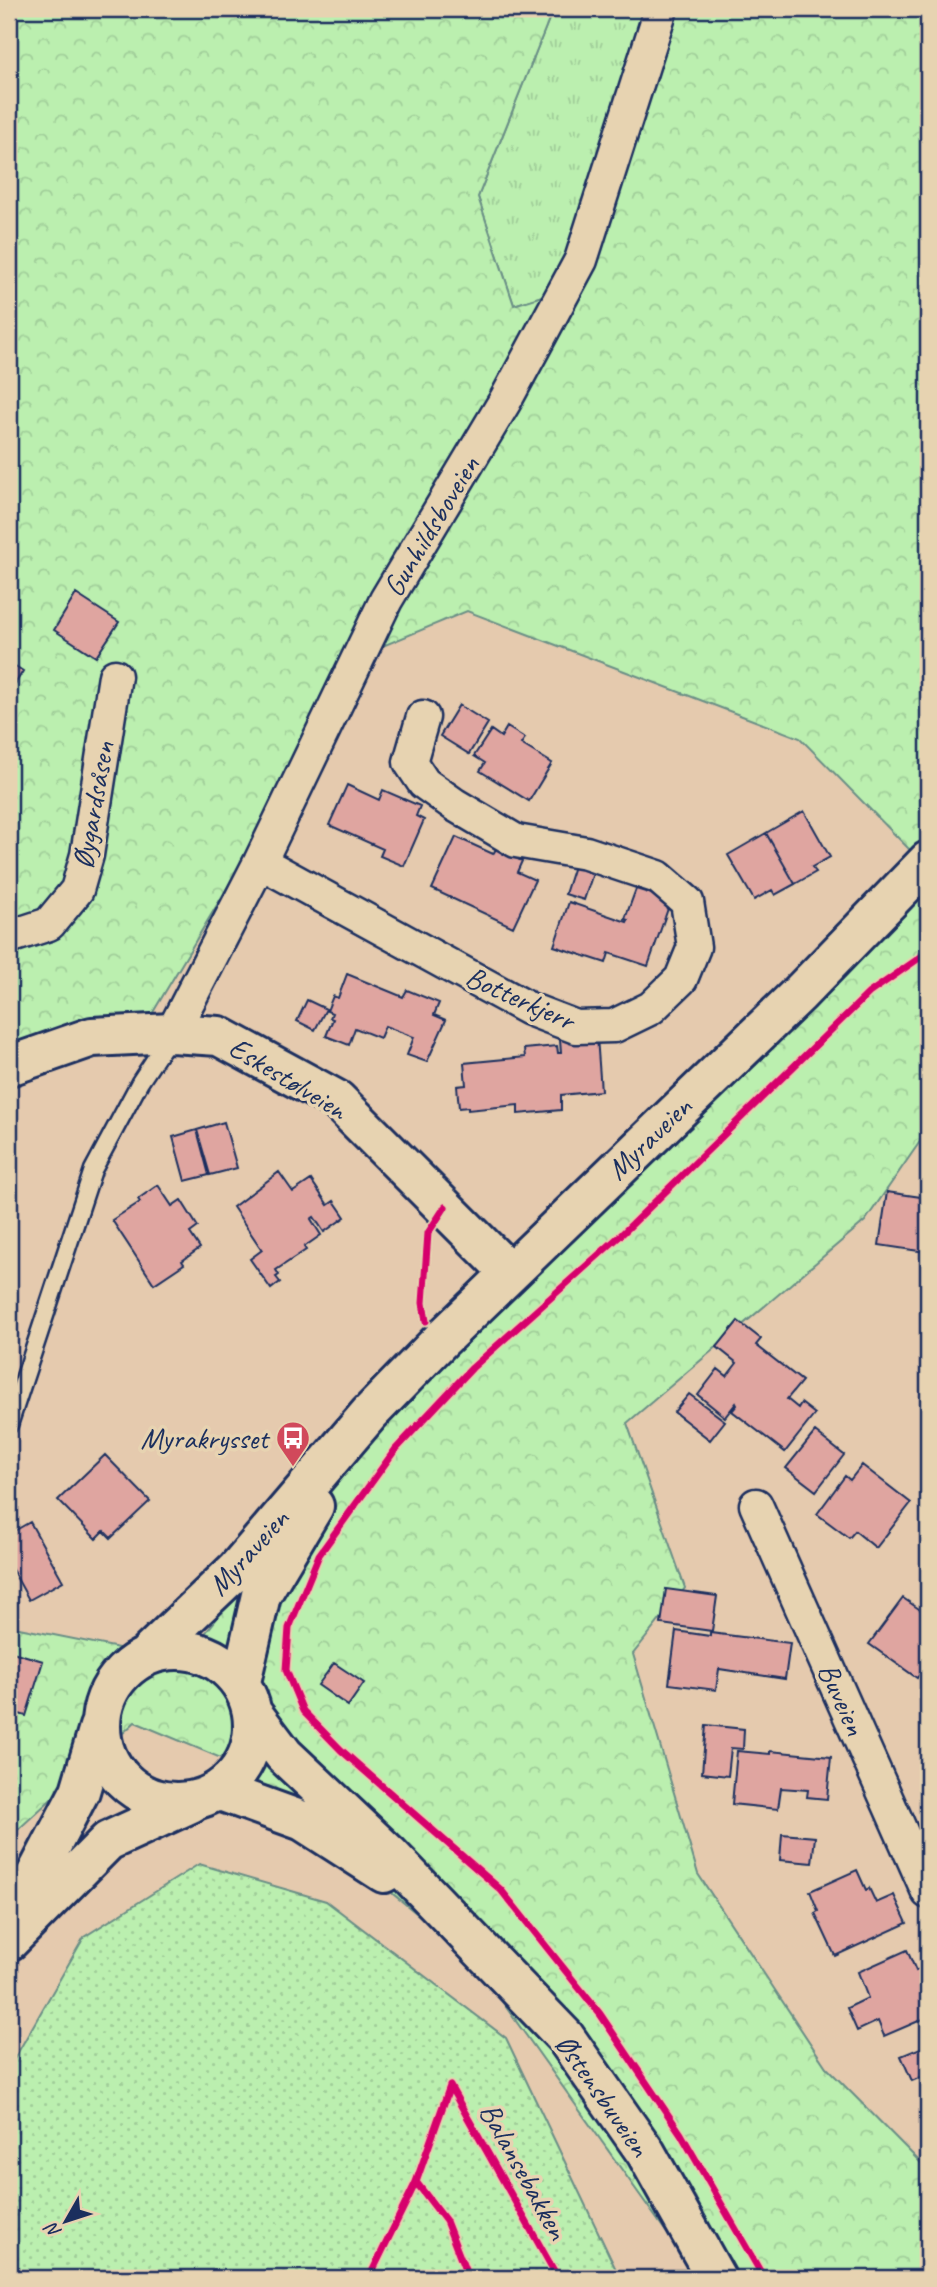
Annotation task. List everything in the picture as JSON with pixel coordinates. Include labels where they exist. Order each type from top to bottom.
[{"type":"main road","name":"Myraveien","points":[[149,1653],[236,1570],[369,1414],[509,1272],[799,994],[928,861]]},
{"type":"main road","name":"Eskestølveien","points":[[9,1066],[92,1037],[172,1033],[219,1036],[337,1100],[509,1272]]},
{"type":"main road","name":"Myraveien","points":[[247,1698],[261,1595],[369,1414]]},
{"type":"main road","points":[[9,1928],[80,1791],[105,1698],[118,1675],[149,1653],[177,1648],[218,1661],[247,1698],[252,1745],[240,1770],[206,1796],[108,1841],[9,1941]]},
{"type":"main road","name":"Østensbuveien","points":[[247,1698],[284,1755],[389,1854],[565,2037],[646,2153],[716,2278]]},
{"type":"main road","points":[[99,1727],[105,1755],[125,1783],[143,1796],[164,1802],[206,1796]]},
{"type":"main road","name":"Østensbuveien","points":[[206,1796],[303,1821],[376,1868],[465,1931]]},
{"type":"street","name":"Gunhildsboveien","points":[[172,1033],[260,862],[386,600],[505,401],[581,260],[661,9]]},
{"type":"street","name":"Øygardsåsen","points":[[9,937],[49,924],[77,890],[87,855],[115,676]]},
{"type":"street","name":"Botterkjerr","points":[[260,862],[530,1009],[576,1027],[614,1026],[650,1008],[681,979],[694,947],[687,902],[658,877],[586,853],[516,841],[455,806],[424,783],[410,762],[423,717]]},
{"type":"street","name":"Buveien","points":[[756,1505],[928,1892]]},
{"type":"lane","points":[[9,1425],[93,1170],[140,1082],[172,1033]]},
{"type":"green space","points":[[9,9],[553,9],[478,197],[514,305],[574,286],[676,9],[928,9],[928,1130],[865,1221],[627,1423],[685,1588],[633,1654],[698,1874],[826,2067],[928,2170],[928,2278],[699,2278],[471,1958],[233,1763],[135,1722],[9,1838],[9,1626],[183,1661],[343,1461],[910,850],[800,738],[467,611],[368,652],[143,1029],[9,1050]]},
{"type":"green space","points":[[553,9],[676,9],[574,286],[514,305],[478,197]]},
{"type":"green space","points":[[199,1864],[326,1901],[506,2038],[620,2278],[9,2278],[9,2068],[84,1937]]},
{"type":"building","points":[[76,594],[119,622],[96,657],[54,630]]},
{"type":"building","points":[[9,662],[23,671],[9,694]]},
{"type":"building","points":[[459,705],[488,723],[469,754],[440,736]]},
{"type":"building","points":[[507,727],[525,738],[521,744],[552,763],[529,801],[480,771],[485,763],[474,756],[491,730],[501,737]]},
{"type":"building","points":[[347,785],[379,800],[383,790],[420,806],[416,816],[424,820],[404,866],[380,856],[383,849],[329,825]]},
{"type":"building","points":[[804,811],[830,857],[812,867],[816,872],[795,884],[766,833]]},
{"type":"building","points":[[766,833],[795,884],[775,895],[772,890],[754,900],[728,855]]},
{"type":"building","points":[[456,837],[493,854],[496,849],[522,861],[517,872],[535,880],[513,927],[432,889]]},
{"type":"building","points":[[574,866],[593,873],[584,900],[565,894]]},
{"type":"building","points":[[636,889],[671,900],[648,966],[609,953],[606,963],[554,946],[569,902],[627,922],[625,919]]},
{"type":"building","points":[[347,974],[403,997],[407,990],[439,1003],[434,1015],[446,1020],[427,1062],[407,1055],[414,1037],[385,1026],[380,1038],[355,1028],[349,1045],[326,1036],[333,1019],[330,1018],[332,1013],[327,1011],[333,996],[338,998]]},
{"type":"building","points":[[307,1000],[326,1009],[315,1030],[297,1021]]},
{"type":"building","points":[[559,1027],[597,1037],[601,1091],[561,1095],[561,1110],[518,1114],[518,1105],[468,1110],[468,1107],[459,1108],[457,1086],[466,1085],[464,1063],[525,1057],[524,1049],[557,1046],[558,1053],[561,1053]]},
{"type":"building","points":[[224,1122],[237,1168],[210,1175],[197,1130]]},
{"type":"building","points":[[197,1130],[209,1175],[185,1181],[173,1137]]},
{"type":"building","points":[[279,1172],[293,1192],[311,1180],[328,1205],[334,1201],[345,1217],[324,1232],[314,1217],[311,1219],[321,1235],[304,1247],[306,1250],[276,1270],[279,1275],[276,1277],[280,1282],[271,1289],[250,1259],[262,1250],[233,1207]]},
{"type":"building","points":[[158,1185],[172,1206],[181,1200],[198,1227],[190,1233],[200,1248],[182,1261],[184,1264],[154,1284],[112,1220],[140,1202],[138,1199]]},
{"type":"building","points":[[887,1192],[928,1196],[926,1252],[879,1245]]},
{"type":"building","points":[[738,1321],[761,1339],[756,1345],[802,1381],[787,1399],[798,1408],[801,1403],[815,1414],[785,1452],[732,1411],[736,1403],[725,1417],[698,1395],[718,1369],[727,1376],[737,1363],[717,1347]]},
{"type":"building","points":[[689,1394],[725,1421],[710,1440],[674,1412]]},
{"type":"building","points":[[815,1432],[844,1455],[816,1491],[786,1468]]},
{"type":"building","points":[[105,1455],[150,1501],[111,1538],[104,1531],[96,1539],[58,1500]]},
{"type":"building","points":[[862,1465],[911,1503],[876,1548],[855,1531],[849,1538],[817,1514],[845,1476],[850,1480]]},
{"type":"building","points":[[30,1522],[63,1581],[29,1600],[9,1564],[9,1534]]},
{"type":"building","points":[[666,1589],[717,1596],[712,1631],[661,1624]]},
{"type":"building","points":[[903,1598],[922,1611],[928,1603],[928,1675],[922,1671],[917,1678],[869,1644]]},
{"type":"building","points":[[676,1631],[790,1643],[785,1679],[719,1669],[716,1690],[669,1684]]},
{"type":"building","points":[[9,1651],[43,1661],[26,1716],[9,1711]]},
{"type":"building","points":[[334,1663],[364,1683],[348,1706],[318,1685]]},
{"type":"building","points":[[706,1725],[744,1729],[743,1749],[731,1748],[728,1776],[702,1773]]},
{"type":"building","points":[[737,1751],[770,1754],[770,1751],[831,1757],[827,1799],[807,1797],[808,1790],[781,1788],[778,1809],[732,1804]]},
{"type":"building","points":[[782,1834],[815,1837],[812,1863],[780,1860]]},
{"type":"building","points":[[857,1870],[866,1890],[869,1888],[876,1903],[894,1895],[907,1923],[835,1956],[815,1913],[818,1911],[810,1891]]},
{"type":"building","points":[[907,1950],[928,1989],[928,2017],[884,2036],[878,2021],[857,2031],[847,2008],[868,1998],[858,1972]]},
{"type":"building","points":[[928,2045],[928,2074],[912,2081],[901,2056]]},
{"type":"cycle path","points":[[764,2278],[681,2134],[600,2014],[501,1890],[341,1750],[303,1711],[286,1670],[289,1628],[319,1555],[395,1450],[472,1368],[622,1234],[869,993],[928,952]]},
{"type":"cycle path","points":[[426,1321],[423,1303],[428,1233],[445,1207]]},
{"type":"cycle path","name":"Balansebakken","points":[[450,2086],[558,2278]]},
{"type":"cycle path","points":[[369,2278],[416,2182],[450,2086]]},
{"type":"cycle path","points":[[416,2182],[446,2221],[465,2270],[461,2278]]},
{"type":"place","name":"Myrakrysset","points":[[293,1468]]}]
